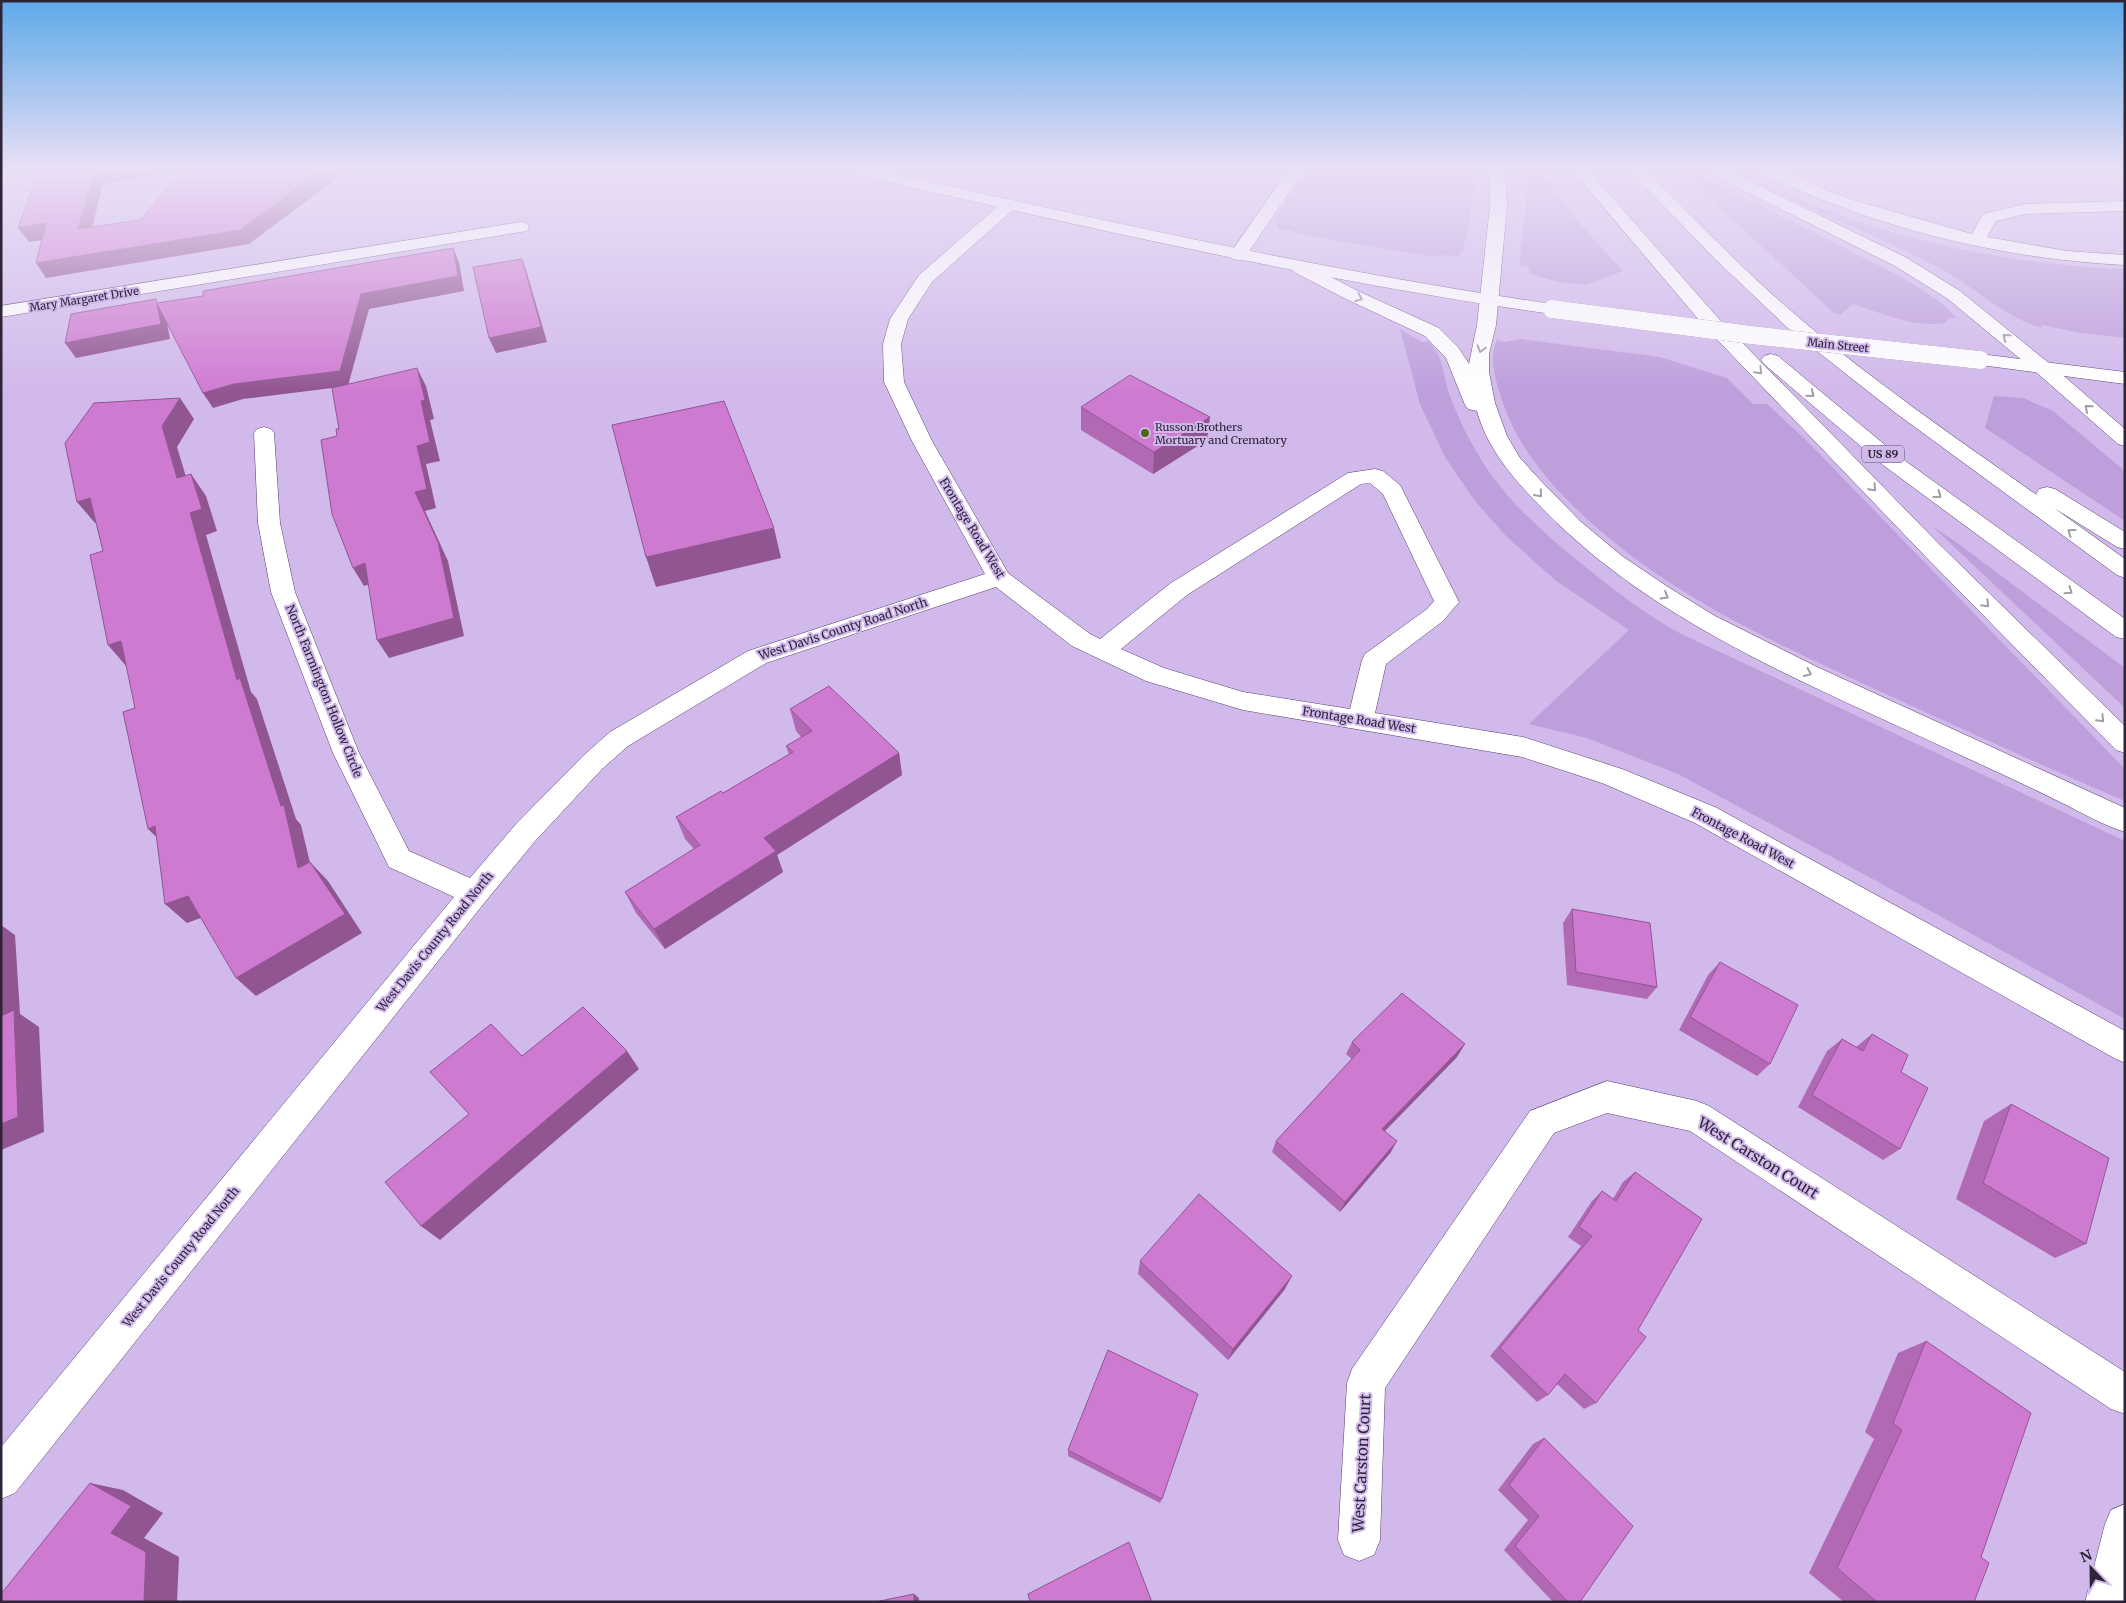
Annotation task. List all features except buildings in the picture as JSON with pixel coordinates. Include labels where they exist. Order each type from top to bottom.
[{"type":"main road","name":"Mary Margaret Drive","points":[[1,312],[412,245]]},
{"type":"main road","name":"Frontage Road West","points":[[964,245],[925,279],[899,319],[892,344],[894,382],[922,441],[999,578],[1081,640],[1155,674],[1243,700],[1523,747],[1612,776],[1704,815],[2125,1048]]},
{"type":"main road","points":[[1192,245],[1300,268],[1488,300]]},
{"type":"main road","points":[[1238,255],[1245,245]]},
{"type":"main road","points":[[1494,245],[1485,334],[1478,358],[1482,388],[1489,417],[1493,428],[1516,466],[1550,506],[1588,542],[1636,579],[1704,619],[1782,661],[2125,821]]},
{"type":"main road","name":"US 89","points":[[1646,245],[1657,257],[1790,377],[1890,460],[2125,631]]},
{"type":"main road","points":[[1711,245],[1797,326],[1904,410],[2125,570]]},
{"type":"main road","points":[[1866,245],[1901,262],[1954,296],[2043,368],[2125,440]]},
{"type":"main road","points":[[1996,245],[2034,252],[2125,260]]},
{"type":"main road","points":[[1657,257],[1712,323],[1932,550],[2125,743]]},
{"type":"main road","points":[[1300,268],[1352,295],[1432,332],[1442,340],[1457,359],[1469,396],[1477,408],[1489,417]]},
{"type":"main road","points":[[1745,276],[1794,308],[1881,377],[2001,464],[2125,542]]},
{"type":"main road","name":"Main Street","points":[[1488,300],[1751,336],[1980,360],[2125,378]]},
{"type":"main road","name":"North Farmington Hollow Circle","points":[[264,433],[269,523],[284,592],[346,753],[399,859],[475,893]]},
{"type":"main road","points":[[1103,650],[1178,588],[1356,478],[1375,476],[1392,490],[1447,602],[1435,615],[1374,660],[1361,720]]},
{"type":"main road","name":"West Davis County Road North","points":[[1,1479],[475,893],[526,832],[593,762],[619,739],[757,657],[999,578]]},
{"type":"main road","name":"West Carston Court","points":[[1359,1540],[1366,1384],[1542,1122],[1607,1097],[1697,1117],[2125,1394]]},
{"type":"main road","points":[[2106,1602],[2125,1524]]},
{"type":"shaded area","points":[[1363,245],[1464,245],[1463,251],[1457,257],[1449,255],[1431,256]]},
{"type":"shaded area","points":[[1521,245],[1599,245],[1623,271],[1586,285],[1558,282],[1531,274],[1527,266],[1519,266]]},
{"type":"shaded area","points":[[1760,245],[1838,245],[1902,277],[1939,301],[1957,318],[1949,318],[1945,323],[1910,322],[1853,304],[1840,315],[1834,313]]},
{"type":"shaded area","points":[[1893,245],[1943,245],[2025,260],[2125,269],[2125,338],[2075,332],[2042,325],[2041,328],[2027,323],[2002,309],[1943,270]]},
{"type":"shaded area","points":[[1400,329],[1422,342],[1428,341],[1433,347],[1440,360],[1450,396],[1465,431],[1497,483],[1523,512],[1552,539],[1634,604],[1667,626],[1688,637],[2125,841],[2125,1019],[1871,878],[1678,774],[1587,738],[1529,724],[1629,630],[1555,580],[1506,536],[1475,501],[1445,457],[1420,404]]},
{"type":"shaded area","points":[[1521,339],[1660,357],[1727,378],[1753,404],[1767,404],[1807,441],[2125,769],[2125,801],[1947,722],[1769,639],[1693,597],[1621,548],[1587,519],[1548,479],[1526,450],[1508,417],[1495,377],[1494,347],[1497,340],[1504,342]]},
{"type":"shaded area","points":[[1994,396],[2023,398],[2053,411],[2125,471],[2125,521],[1985,428]]},
{"type":"shaded area","points":[[1932,526],[2125,668],[2125,708]]},
{"type":"place","name":"Russon Brothers Mortuary and Crematory","points":[[1145,433]]}]
